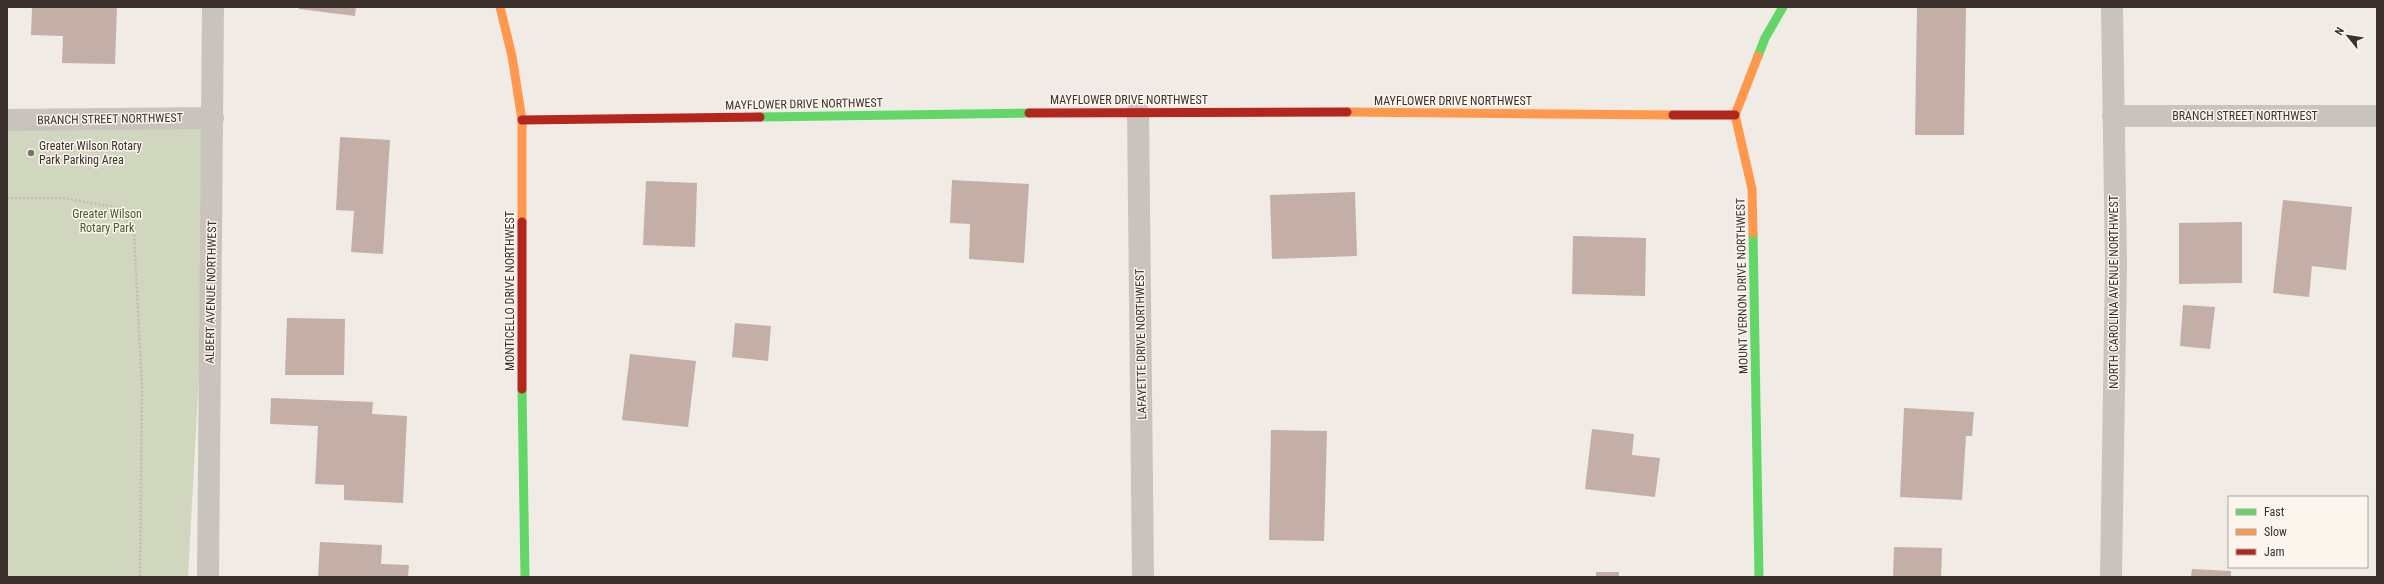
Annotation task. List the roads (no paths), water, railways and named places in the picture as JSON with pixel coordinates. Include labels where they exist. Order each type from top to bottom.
[{"type":"street","name":"ALBERT AVENUE NORTHWEST","points":[[208,577],[213,7]]},
{"type":"street","name":"MONTICELLO DRIVE NORTHWEST","points":[[500,7],[512,56],[522,120],[522,378],[525,577]]},
{"type":"street","points":[[1735,115],[1765,38],[1783,7]]},
{"type":"street","name":"NORTH CAROLINA AVENUE NORTHWEST","points":[[2111,577],[2116,265],[2112,7]]},
{"type":"street","name":"MAYFLOWER DRIVE NORTHWEST","points":[[522,120],[1138,111],[1735,115]]},
{"type":"street","name":"LAFAYETTE DRIVE NORTHWEST","points":[[1138,111],[1143,577]]},
{"type":"street","name":"MOUNT VERNON DRIVE NORTHWEST","points":[[1735,115],[1752,189],[1759,577]]},
{"type":"street","name":"BRANCH STREET NORTHWEST","points":[[2113,116],[2377,116]]},
{"type":"street","name":"BRANCH STREET NORTHWEST","points":[[7,120],[213,118]]},
{"type":"place","name":"Greater Wilson Rotary Park Parking Area","points":[[31,153]]},
{"type":"park label","name":"Greater Wilson Rotary Park","points":[[107,221]]}]
